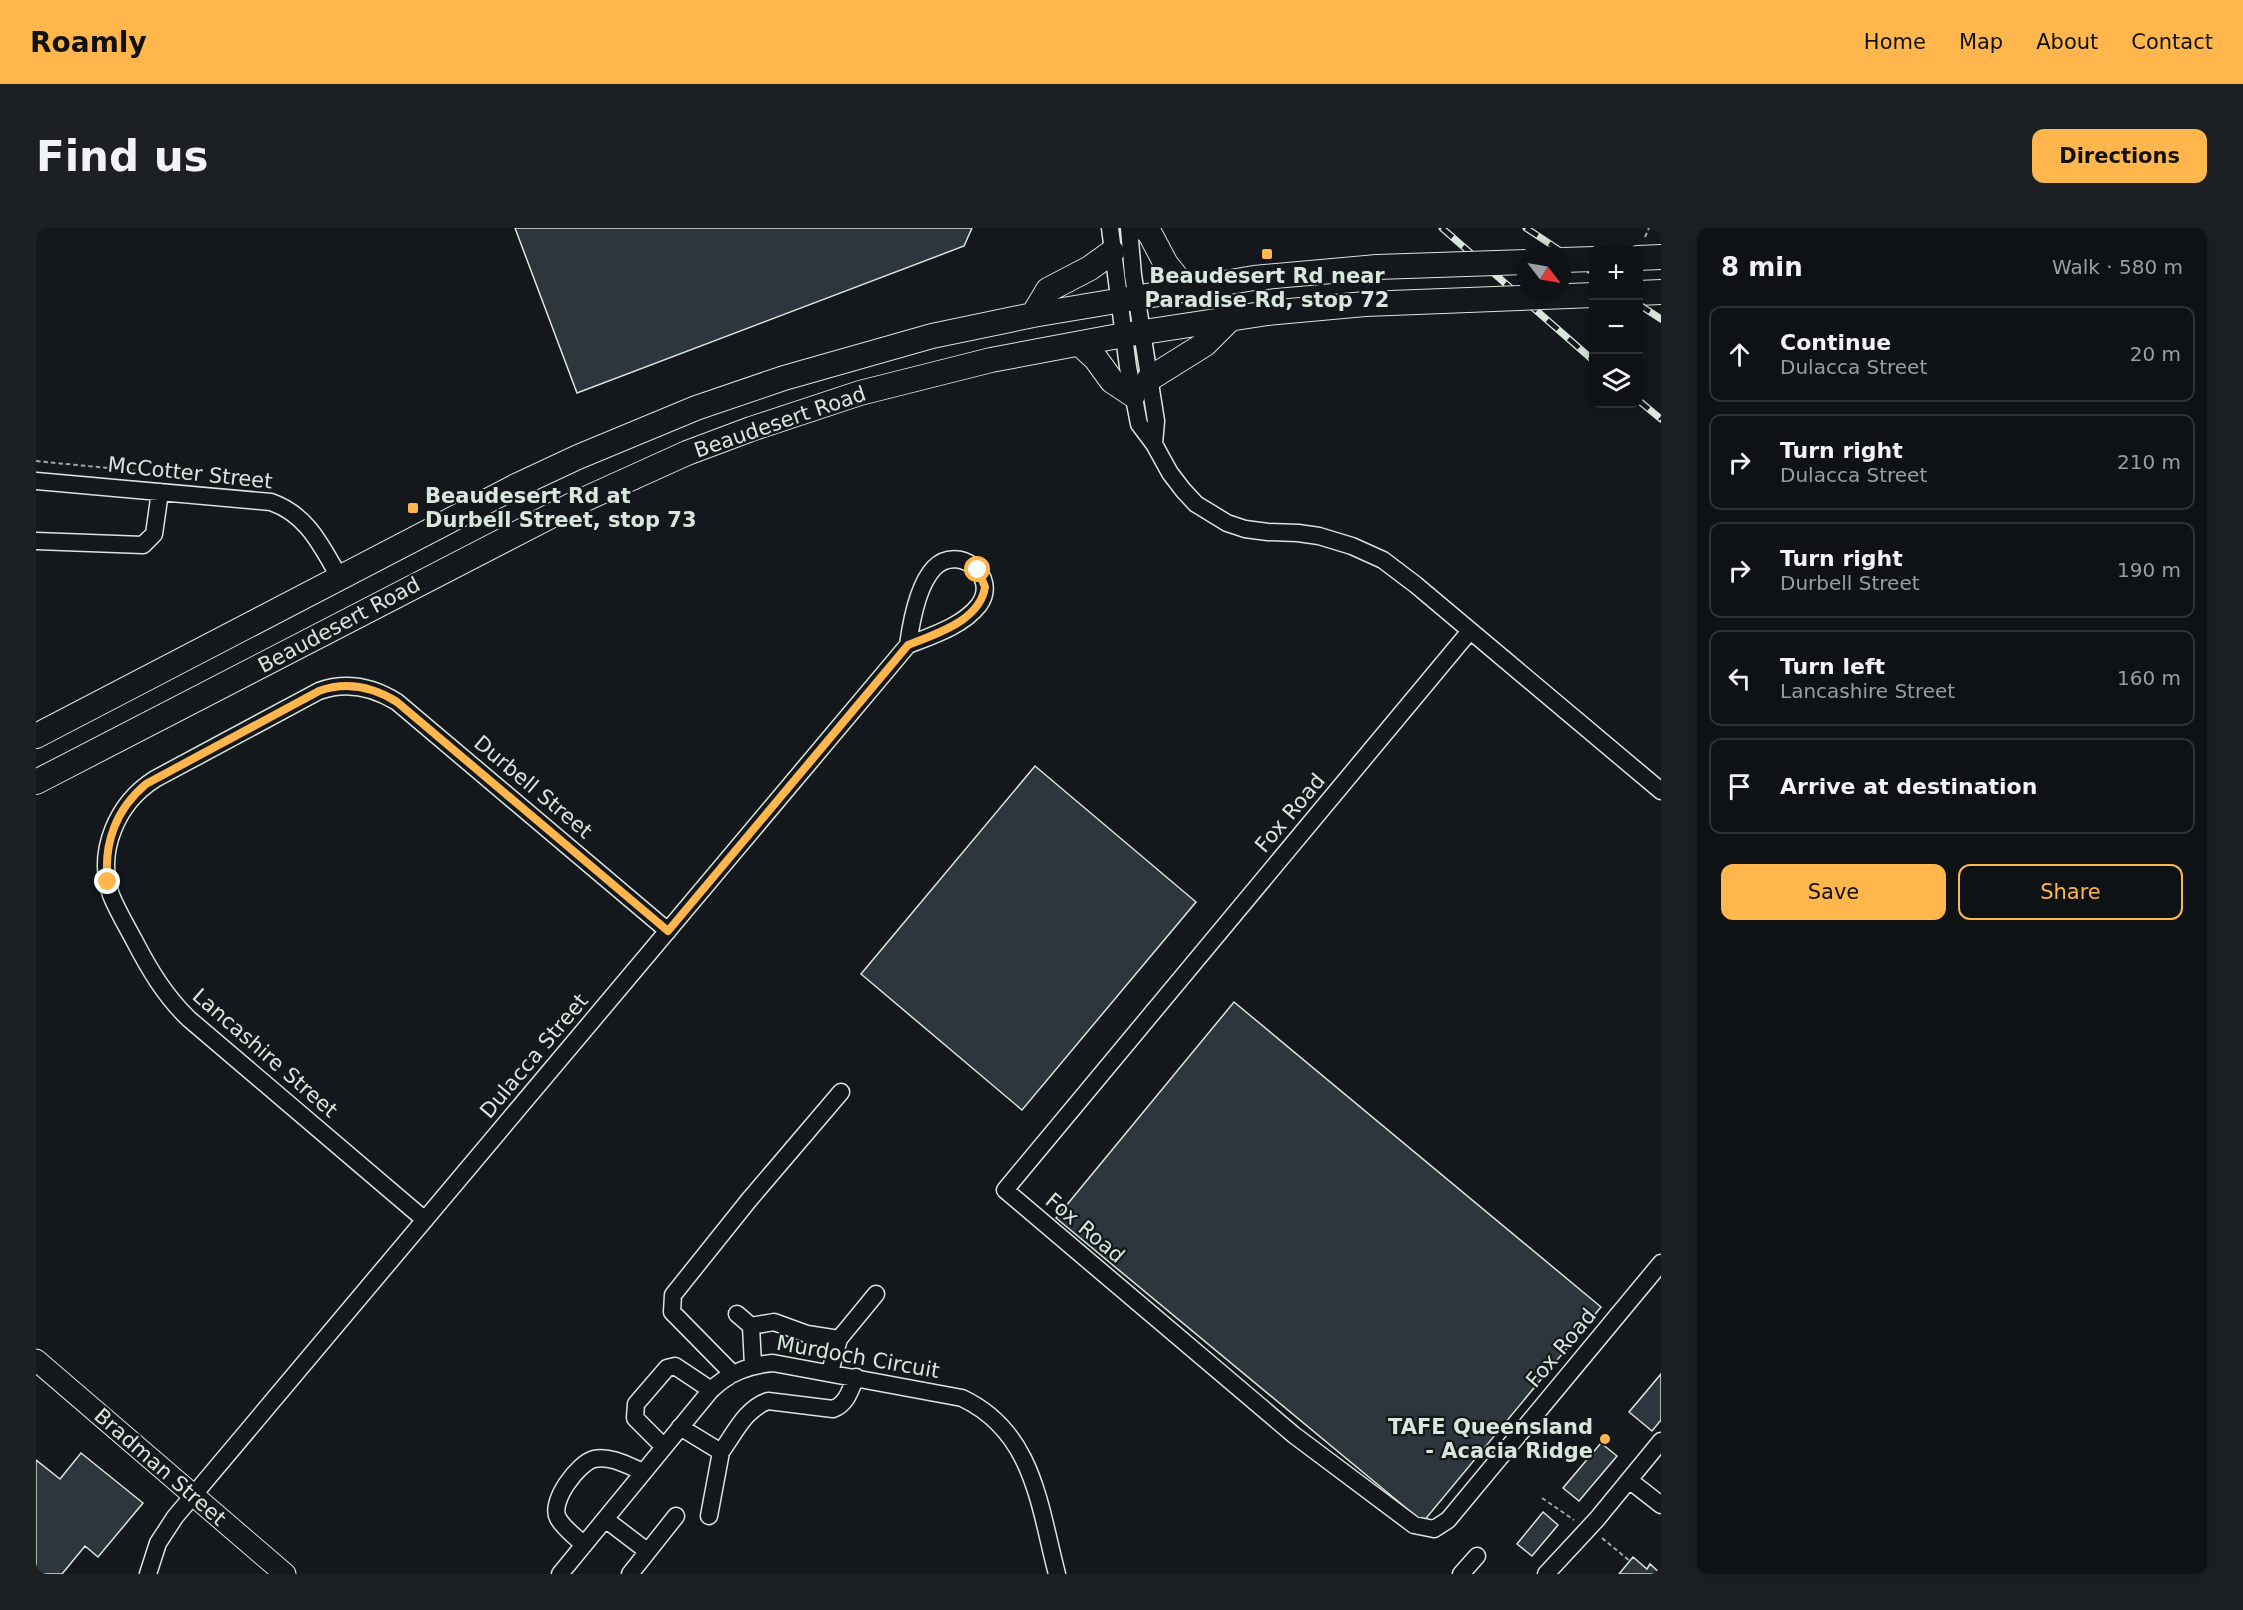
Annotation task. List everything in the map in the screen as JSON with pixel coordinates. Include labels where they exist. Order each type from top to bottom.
[{"type":"highway","points":[[1143,228],[1149,232],[1166,264],[1186,290]]},
{"type":"highway","points":[[1643,248],[1661,257]]},
{"type":"highway","points":[[1034,315],[1047,290],[1090,268],[1112,252]]},
{"type":"highway","points":[[1571,260],[1589,259]]},
{"type":"highway","name":"Beaudesert Road","points":[[36,736],[518,485],[598,448],[696,408],[835,363],[932,336],[1034,315],[1254,278],[1377,267],[1517,262]]},
{"type":"highway","points":[[1643,293],[1661,292]]},
{"type":"highway","name":"Beaudesert Road","points":[[36,782],[516,533],[687,453],[860,393],[991,360],[1232,318],[1338,306],[1589,295]]},
{"type":"highway","points":[[1080,344],[1096,359],[1112,381],[1141,387],[1205,344],[1232,318]]},
{"type":"main road","name":"Bradman Street","points":[[36,1360],[285,1574]]},
{"type":"street","points":[[1110,228],[1112,252],[1127,299],[1141,387],[1156,421],[1154,444],[1170,473],[1196,504],[1212,516],[1245,528],[1319,536],[1370,553],[1400,572],[1661,791]]},
{"type":"street","points":[[1127,299],[1129,228]]},
{"type":"street","name":"McCotter Street","points":[[36,481],[257,500],[281,506],[303,520],[340,578]]},
{"type":"street","points":[[36,541],[143,545],[154,534],[160,492]]},
{"type":"street","name":"Dulacca Street","points":[[148,1574],[162,1535],[193,1495],[908,645],[933,635],[966,617],[978,606],[985,587],[978,570],[969,563],[957,559],[943,561],[933,568],[926,580],[912,620],[908,645]]},
{"type":"street","name":"Fox Road","points":[[1470,631],[1005,1190],[1294,1436],[1414,1525],[1434,1529],[1448,1520],[1661,1263]]},
{"type":"street","name":"Lancashire Street","points":[[362,687],[336,686],[319,691],[146,784],[130,800],[116,822],[107,852],[108,882],[111,896],[145,962],[180,1011],[425,1220]]},
{"type":"street","name":"Durbell Street","points":[[362,687],[380,692],[397,702],[668,931]]},
{"type":"street","points":[[733,1374],[672,1312],[673,1295],[749,1200],[841,1092]]},
{"type":"street","points":[[830,1372],[839,1339],[876,1294]]},
{"type":"street","points":[[736,1314],[751,1326],[753,1365]]},
{"type":"street","points":[[751,1326],[774,1322],[807,1334],[839,1339]]},
{"type":"street","name":"Murdoch Circuit","points":[[560,1574],[711,1390],[733,1374],[753,1365],[773,1363],[790,1364],[962,1398],[977,1405],[1003,1426],[1014,1440],[1029,1470],[1057,1574]]},
{"type":"street","points":[[664,1447],[635,1418],[636,1404],[670,1366],[675,1366],[711,1390]]},
{"type":"street","points":[[709,1516],[721,1452],[745,1417],[759,1404],[768,1401],[833,1409],[840,1407],[856,1377]]},
{"type":"street","points":[[680,1427],[721,1452]]},
{"type":"street","points":[[1545,1574],[1562,1559],[1661,1441]]},
{"type":"street","points":[[584,1545],[558,1520],[555,1510],[558,1496],[583,1464],[595,1458],[608,1459],[643,1472]]},
{"type":"street","points":[[1629,1480],[1661,1505]]},
{"type":"street","points":[[630,1574],[676,1516]]},
{"type":"street","points":[[605,1519],[647,1551]]},
{"type":"street","points":[[1461,1574],[1477,1556]]},
{"type":"path","points":[[1642,246],[1649,228]]},
{"type":"path","points":[[36,461],[138,471]]},
{"type":"path","points":[[1542,1498],[1579,1523]]},
{"type":"path","points":[[1602,1538],[1631,1562]]},
{"type":"building","points":[[515,228],[972,228],[964,246],[577,393]]},
{"type":"building","points":[[1035,766],[1196,902],[1022,1110],[861,974]]},
{"type":"building","points":[[1234,1002],[1601,1307],[1423,1522],[1056,1218]]},
{"type":"building","points":[[1661,1374],[1661,1420],[1652,1431],[1629,1412]]},
{"type":"building","points":[[1601,1443],[1617,1456],[1579,1501],[1563,1488]]},
{"type":"building","points":[[81,1453],[143,1503],[98,1557],[85,1546],[62,1574],[36,1574],[36,1460],[60,1479]]},
{"type":"building","points":[[1543,1512],[1558,1525],[1532,1556],[1517,1544]]},
{"type":"building","points":[[1633,1557],[1647,1569],[1650,1564],[1661,1574],[1619,1574]]},
{"type":"railway","points":[[1442,228],[1589,357]]},
{"type":"railway","points":[[1526,228],[1589,270]]},
{"type":"railway","points":[[1643,307],[1661,319]]},
{"type":"railway","points":[[1643,404],[1661,419]]},
{"type":"place","name":"Beaudesert Rd near Paradise Rd, stop 72","points":[[1267,254]]},
{"type":"place","name":"Beaudesert Rd at Durbell Street, stop 73","points":[[413,508]]},
{"type":"place","name":"TAFE Queensland - Acacia Ridge","points":[[1605,1439]]},
{"type":"route","points":[[108,882],[106,867],[110,837],[122,811],[146,784],[319,691],[336,686],[354,686],[370,688],[397,702],[668,931],[908,645],[933,635],[966,617],[978,606],[984,595],[985,587],[978,570]]}]
